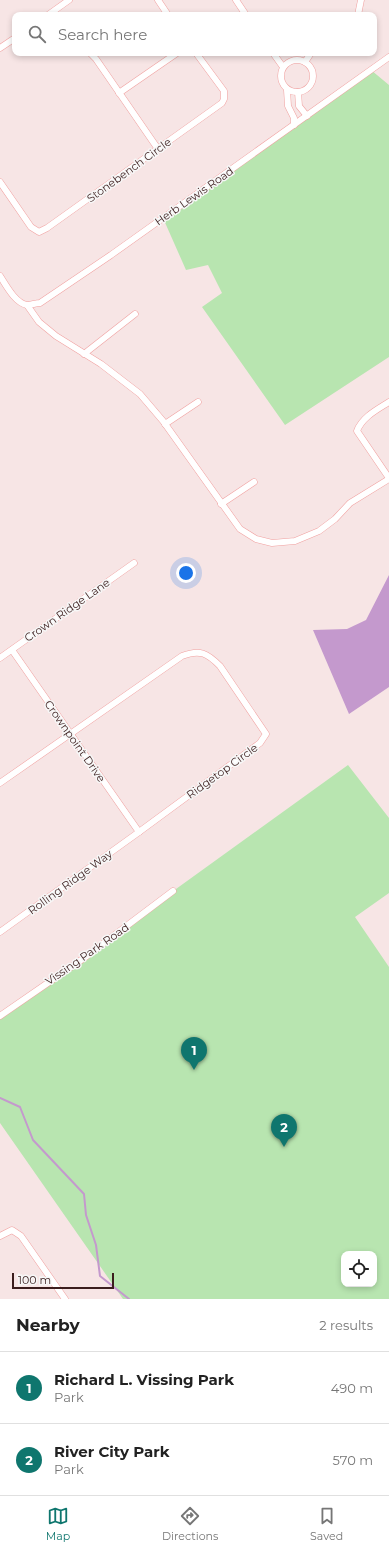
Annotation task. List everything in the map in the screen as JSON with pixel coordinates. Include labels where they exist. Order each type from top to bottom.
[{"type":"street","points":[[52,12],[69,0]]},
{"type":"street","points":[[158,0],[166,12]]},
{"type":"street","points":[[236,0],[244,12]]},
{"type":"street","points":[[359,12],[361,0]]},
{"type":"street","points":[[0,48],[12,40]]},
{"type":"street","points":[[93,56],[158,149]]},
{"type":"street","points":[[119,93],[173,56]]},
{"type":"street","name":"Stonebench Circle","points":[[0,182],[31,227],[34,230],[42,231],[222,103],[224,99],[224,92],[222,88],[198,56]]},
{"type":"street","points":[[275,56],[283,67]]},
{"type":"street","points":[[305,62],[309,56]]},
{"type":"street","name":"Herb Lewis Road","points":[[27,305],[40,303],[61,290],[389,57]]},
{"type":"street","points":[[295,60],[305,62],[312,70],[313,81],[306,90],[298,92],[288,90],[282,84],[280,79],[280,74],[283,67],[290,61],[295,60]]},
{"type":"street","points":[[288,90],[288,106],[294,118],[294,125]]},
{"type":"street","points":[[298,92],[299,106],[307,116]]},
{"type":"street","points":[[0,276],[15,297],[27,305],[39,322],[56,336],[101,364],[140,394],[165,424],[240,529],[256,539],[272,543],[295,541],[319,531],[335,519],[350,503],[389,479],[356,431],[369,415],[389,402]]},
{"type":"street","points":[[84,354],[135,314]]},
{"type":"street","points":[[165,424],[198,402]]},
{"type":"street","points":[[221,504],[254,482]]},
{"type":"street","name":"Crown Ridge Lane","points":[[0,658],[134,563]]},
{"type":"street","name":"Crownpoint Drive","points":[[12,650],[139,832]]},
{"type":"street","name":"Ridgetop Circle","points":[[71,734],[182,656],[192,652],[204,654],[211,657],[220,666],[266,734],[260,743],[139,832]]},
{"type":"street","points":[[0,783],[71,734]]},
{"type":"street","name":"Rolling Ridge Way","points":[[0,932],[139,832]]},
{"type":"street","name":"Vissing Park Road","points":[[0,1016],[84,958],[173,892]]},
{"type":"street","points":[[0,1236],[12,1230],[21,1236],[65,1299]]},
{"type":"green space","points":[[371,70],[389,85],[389,357],[285,425],[202,307],[222,293],[208,265],[186,270],[163,218]]},
{"type":"green space","points":[[348,765],[389,818],[389,893],[355,917],[389,967],[389,1299],[123,1299],[0,1123],[0,1016]]},
{"type":"shaded area","points":[[389,575],[389,687],[349,714],[313,630],[347,629],[366,620]]},
{"type":"waterway","points":[[0,1098],[20,1107],[33,1140],[84,1194],[86,1215],[96,1245],[100,1276],[129,1299]]},
{"type":"place","name":"Richard L. Vissing Park","points":[[194,1070]]},
{"type":"place","name":"River City Park","points":[[284,1147]]}]
